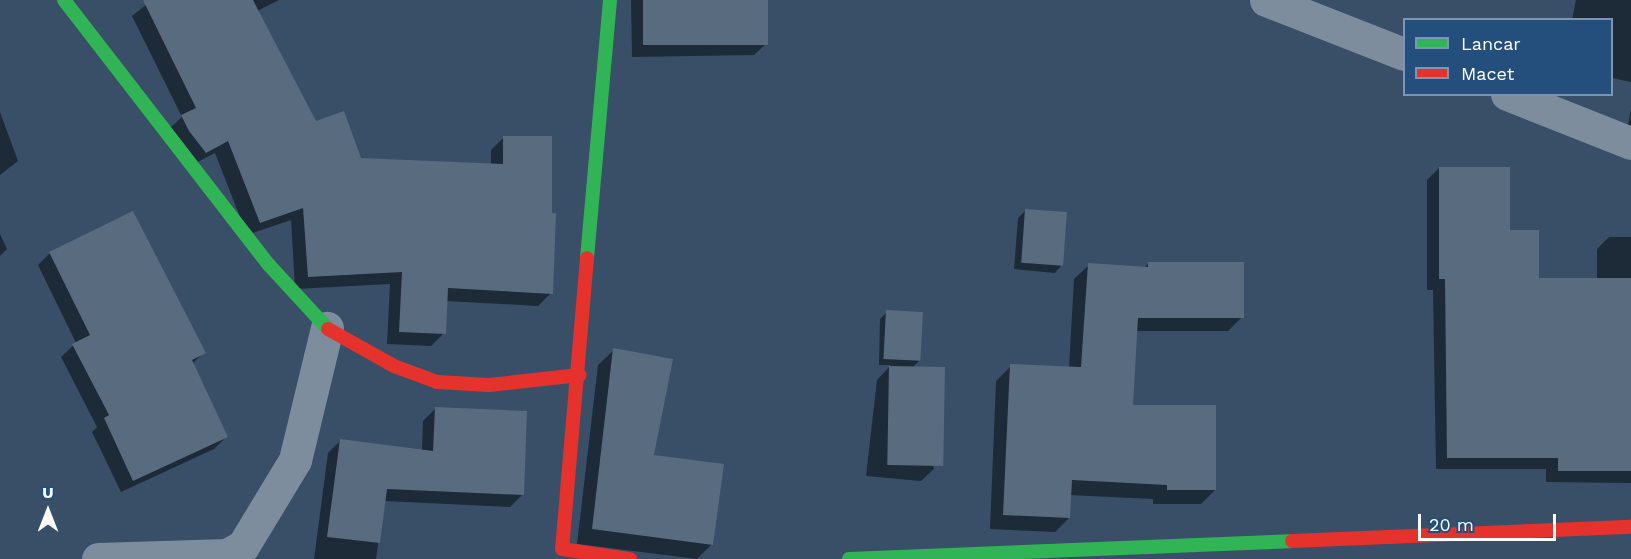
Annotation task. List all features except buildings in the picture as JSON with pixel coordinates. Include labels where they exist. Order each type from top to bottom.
[{"type":"street","points":[[64,0],[269,265],[327,328],[394,366],[437,382],[489,385],[579,375]]},
{"type":"street","points":[[610,0],[579,375],[561,554],[630,559]]},
{"type":"street","points":[[1266,0],[1403,54]]},
{"type":"street","points":[[1512,96],[1631,143]]},
{"type":"street","points":[[98,559],[227,555],[243,546],[295,460],[327,328]]},
{"type":"street","points":[[849,559],[1631,527]]},
{"type":"traffic: fast","points":[[64,0],[269,265],[328,329]]},
{"type":"traffic: fast","points":[[587,258],[610,0]]},
{"type":"traffic: fast","points":[[849,559],[1292,541]]},
{"type":"traffic: jam","points":[[587,258],[562,549],[630,559]]},
{"type":"traffic: jam","points":[[328,329],[394,366],[437,382],[489,385],[579,375]]},
{"type":"traffic: jam","points":[[1292,541],[1631,527]]}]
